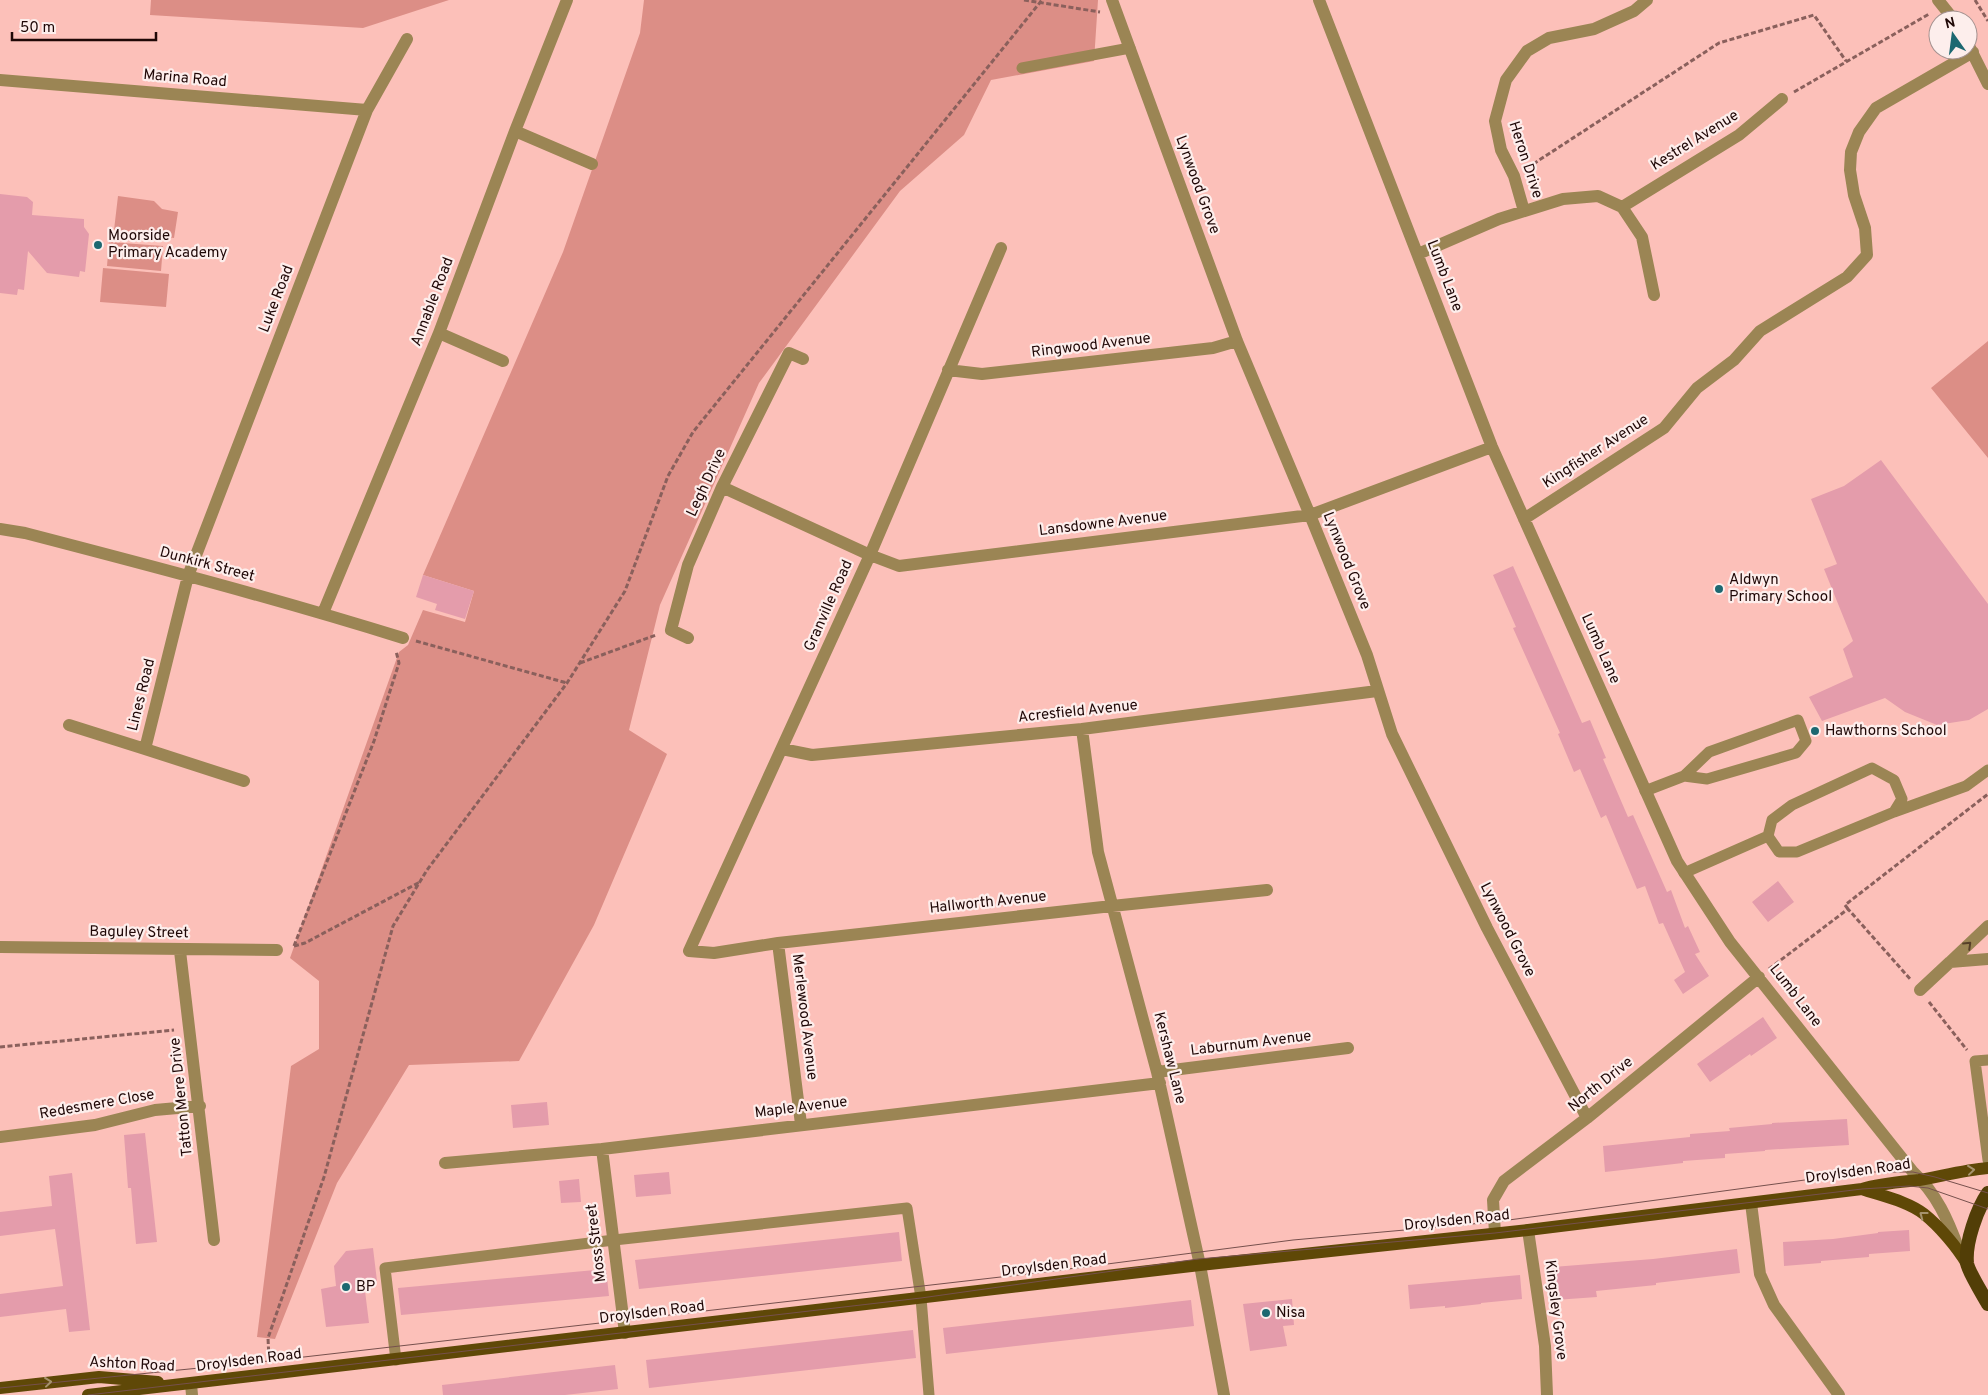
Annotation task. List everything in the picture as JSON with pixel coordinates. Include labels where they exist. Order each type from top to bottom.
[{"type":"highway","points":[[1967,1264],[1969,1243],[1979,1206],[1988,1193]]},
{"type":"highway","name":"Lumb Lane","points":[[1967,1264],[1988,1304]]},
{"type":"main road","name":"Droylsden Road","points":[[191,1390],[270,1375],[1200,1265],[1528,1230],[1751,1203],[1921,1180],[1960,1171],[1988,1168]]},
{"type":"main road","name":"Lumb Lane","points":[[1862,1188],[1908,1205],[1923,1214],[1959,1250],[1967,1264]]},
{"type":"main road","name":"Ashton Road","points":[[0,1388],[99,1377],[191,1390]]},
{"type":"main road","name":"Ashton Road","points":[[88,1395],[191,1390]]},
{"type":"street","name":"Annable Road","points":[[323,613],[439,333],[567,0]]},
{"type":"street","name":"Lynwood Grove","points":[[1112,0],[1236,342],[1367,655],[1392,734],[1487,928],[1587,1118]]},
{"type":"street","name":"Lumb Lane","points":[[1319,0],[1492,447],[1676,861],[1730,942],[1913,1172],[1940,1203],[1959,1250]]},
{"type":"street","name":"Heron Drive","points":[[1524,211],[1514,176],[1501,150],[1495,121],[1506,80],[1527,51],[1549,38],[1594,29],[1634,11],[1647,0]]},
{"type":"street","name":"Luke Road","points":[[188,576],[367,110],[407,39]]},
{"type":"street","name":"Kingfisher Avenue","points":[[1524,519],[1664,428],[1697,388],[1734,360],[1760,331],[1847,277],[1867,255],[1865,228],[1854,195],[1850,170],[1851,152],[1859,132],[1876,108],[1951,60]]},
{"type":"street","points":[[1976,60],[1988,84]]},
{"type":"street","name":"Marina Road","points":[[0,80],[367,110]]},
{"type":"street","name":"Kestrel Avenue","points":[[1622,207],[1739,135],[1782,99]]},
{"type":"street","points":[[515,132],[592,164]]},
{"type":"street","points":[[1418,254],[1499,219],[1563,199],[1598,196],[1622,207],[1642,237],[1654,295]]},
{"type":"street","name":"Granville Road","points":[[714,953],[689,951],[870,555],[1001,248]]},
{"type":"street","points":[[439,333],[503,361]]},
{"type":"street","name":"Ringwood Avenue","points":[[948,370],[982,374],[1212,348],[1236,342]]},
{"type":"street","name":"Legh Drive","points":[[671,630],[688,565],[722,486],[789,353],[803,359]]},
{"type":"street","name":"Lansdowne Avenue","points":[[722,486],[870,555],[899,566],[1310,515],[1492,447]]},
{"type":"street","name":"Dunkirk Street","points":[[0,530],[26,533],[188,576],[323,613],[403,638]]},
{"type":"street","name":"Lines Road","points":[[188,576],[145,749],[244,781]]},
{"type":"street","points":[[671,630],[688,638]]},
{"type":"street","name":"Acresfield Avenue","points":[[782,749],[812,755],[1082,729],[1377,691]]},
{"type":"street","points":[[69,725],[145,749]]},
{"type":"street","name":"Kershaw Lane","points":[[1082,729],[1098,852],[1159,1078],[1200,1265],[1224,1395]]},
{"type":"street","name":"Hallworth Avenue","points":[[714,953],[778,943],[1267,890]]},
{"type":"street","points":[[1920,990],[1988,926]]},
{"type":"street","name":"Merlewood Avenue","points":[[778,943],[801,1124]]},
{"type":"street","name":"Baguley Street","points":[[0,948],[180,951],[277,950]]},
{"type":"street","name":"Tatton Mere Drive","points":[[180,951],[191,1028],[214,1240]]},
{"type":"street","points":[[1950,962],[1988,959]]},
{"type":"street","name":"North Drive","points":[[1495,1233],[1494,1200],[1504,1181],[1587,1118],[1759,977]]},
{"type":"street","name":"Laburnum Avenue","points":[[1159,1078],[1348,1048]]},
{"type":"street","name":"Maple Avenue","points":[[445,1163],[602,1149],[1159,1078]]},
{"type":"street","name":"Redesmere Close","points":[[0,1136],[96,1124],[155,1110],[200,1106]]},
{"type":"street","name":"Moss Street","points":[[602,1149],[625,1333]]},
{"type":"street","points":[[1751,1203],[1760,1274],[1770,1297],[1839,1395]]},
{"type":"street","name":"Kingsley Grove","points":[[1528,1230],[1545,1346],[1547,1395]]},
{"type":"lane","points":[[1022,68],[1130,48]]},
{"type":"lane","points":[[1645,791],[1684,776],[1709,752],[1798,720],[1806,741],[1796,752],[1707,779],[1684,776]]},
{"type":"lane","points":[[1894,812],[1902,799],[1894,780],[1872,768],[1792,805],[1772,820],[1768,836],[1779,852],[1797,852],[1894,812],[1966,786],[1988,770]]},
{"type":"lane","points":[[1684,873],[1768,836]]},
{"type":"lane","points":[[1988,1060],[1975,1061],[1988,1160]]},
{"type":"lane","points":[[396,1360],[385,1268],[614,1240],[907,1208],[921,1298],[929,1395]]},
{"type":"path","points":[[1024,0],[1041,1],[1118,15]]},
{"type":"path","points":[[1975,0],[1988,20]]},
{"type":"path","points":[[270,1375],[268,1338],[324,1177],[393,926],[420,882],[567,683],[625,591],[668,476],[693,432],[1041,1]]},
{"type":"path","points":[[1782,99],[1940,3]]},
{"type":"path","points":[[1514,176],[1718,43],[1814,14],[1846,61]]},
{"type":"path","points":[[580,663],[671,630]]},
{"type":"path","points":[[294,946],[374,741],[400,660],[395,653],[403,638],[567,683]]},
{"type":"path","points":[[1975,1061],[1920,990],[1845,905],[1988,794]]},
{"type":"path","points":[[277,950],[305,944],[420,882]]},
{"type":"path","points":[[1759,977],[1848,909]]},
{"type":"path","points":[[0,1047],[191,1028]]},
{"type":"shaded area","points":[[151,0],[449,0],[363,28],[150,15]]},
{"type":"shaded area","points":[[644,0],[1098,0],[1094,61],[991,80],[964,135],[900,191],[759,383],[660,605],[629,730],[667,754],[594,925],[519,1061],[409,1065],[337,1183],[275,1339],[257,1337],[291,1066],[319,1049],[319,981],[290,958],[399,652],[408,645],[423,610],[465,622],[474,591],[423,575],[563,252],[640,33]]},
{"type":"shaded area","points":[[118,196],[154,201],[162,209],[178,212],[174,238],[114,230]]},
{"type":"shaded area","points":[[109,242],[163,246],[161,271],[107,266]]},
{"type":"shaded area","points":[[103,268],[169,274],[166,307],[100,302]]},
{"type":"shaded area","points":[[1988,341],[1988,458],[1931,388]]},
{"type":"building","points":[[0,194],[27,197],[33,202],[32,215],[84,219],[84,227],[89,234],[85,272],[80,271],[79,277],[47,273],[28,251],[24,290],[18,289],[17,295],[0,293]]},
{"type":"building","points":[[1881,460],[1988,604],[1988,709],[1969,720],[1937,725],[1905,712],[1885,698],[1822,721],[1809,697],[1853,677],[1843,649],[1853,641],[1824,569],[1837,564],[1811,499],[1844,486]]},
{"type":"building","points":[[1513,566],[1582,723],[1590,720],[1606,758],[1603,759],[1628,817],[1633,815],[1667,892],[1671,890],[1685,928],[1688,926],[1700,952],[1695,954],[1709,976],[1683,994],[1674,980],[1685,972],[1663,923],[1659,924],[1645,886],[1637,889],[1606,815],[1601,818],[1580,769],[1574,772],[1558,734],[1560,733],[1513,628],[1516,627],[1493,575]]},
{"type":"building","points":[[423,575],[474,591],[465,619],[435,610],[437,604],[416,597]]},
{"type":"building","points":[[1778,881],[1794,902],[1768,922],[1752,902]]},
{"type":"building","points":[[1763,1017],[1777,1038],[1710,1082],[1697,1064]]},
{"type":"building","points":[[547,1102],[549,1125],[513,1128],[511,1105]]},
{"type":"building","points":[[1847,1119],[1849,1145],[1725,1154],[1725,1158],[1683,1161],[1683,1163],[1605,1172],[1603,1146],[1690,1137],[1690,1134],[1730,1131],[1729,1128],[1772,1123]]},
{"type":"building","points":[[145,1133],[157,1242],[136,1244],[131,1188],[128,1188],[124,1135]]},
{"type":"building","points":[[669,1172],[671,1194],[636,1197],[634,1175]]},
{"type":"building","points":[[72,1173],[90,1330],[69,1332],[66,1309],[0,1317],[0,1294],[63,1286],[55,1229],[0,1236],[0,1212],[52,1206],[49,1176]]},
{"type":"building","points":[[579,1179],[581,1202],[561,1203],[559,1181]]},
{"type":"building","points":[[1909,1230],[1910,1251],[1869,1254],[1869,1257],[1784,1266],[1783,1242],[1833,1239],[1878,1232]]},
{"type":"building","points":[[899,1232],[902,1261],[639,1289],[635,1260]]},
{"type":"building","name":"BP","points":[[373,1248],[377,1281],[364,1283],[369,1323],[326,1327],[321,1289],[336,1286],[334,1266],[346,1251]]},
{"type":"building","points":[[1737,1249],[1740,1273],[1596,1291],[1597,1297],[1555,1300],[1553,1267],[1653,1259]]},
{"type":"building","points":[[606,1269],[609,1296],[401,1315],[398,1288]]},
{"type":"building","points":[[1520,1275],[1522,1299],[1445,1308],[1445,1306],[1410,1309],[1408,1285]]},
{"type":"building","points":[[1292,1299],[1294,1325],[1283,1326],[1287,1346],[1250,1351],[1243,1304]]},
{"type":"building","points":[[1191,1300],[1194,1326],[946,1354],[943,1328]]},
{"type":"building","points":[[913,1330],[916,1358],[649,1388],[646,1360]]},
{"type":"building","points":[[615,1365],[618,1389],[565,1395],[443,1395],[442,1385]]},
{"type":"tram line","points":[[0,1388],[269,1361],[1053,1271],[1293,1240],[1494,1222],[1864,1172],[1913,1172],[1988,1193]]},
{"type":"tram line","points":[[88,1395],[921,1298],[1198,1259],[1495,1233],[1862,1189],[1909,1186],[1928,1188],[1988,1209]]},
{"type":"place","name":"Moorside Primary Academy","points":[[98,245]]},
{"type":"place","name":"Aldwyn Primary School","points":[[1719,589]]},
{"type":"place","name":"Hawthorns School","points":[[1815,731]]},
{"type":"place","name":"BP","points":[[346,1287]]},
{"type":"place","name":"Nisa","points":[[1266,1313]]}]
